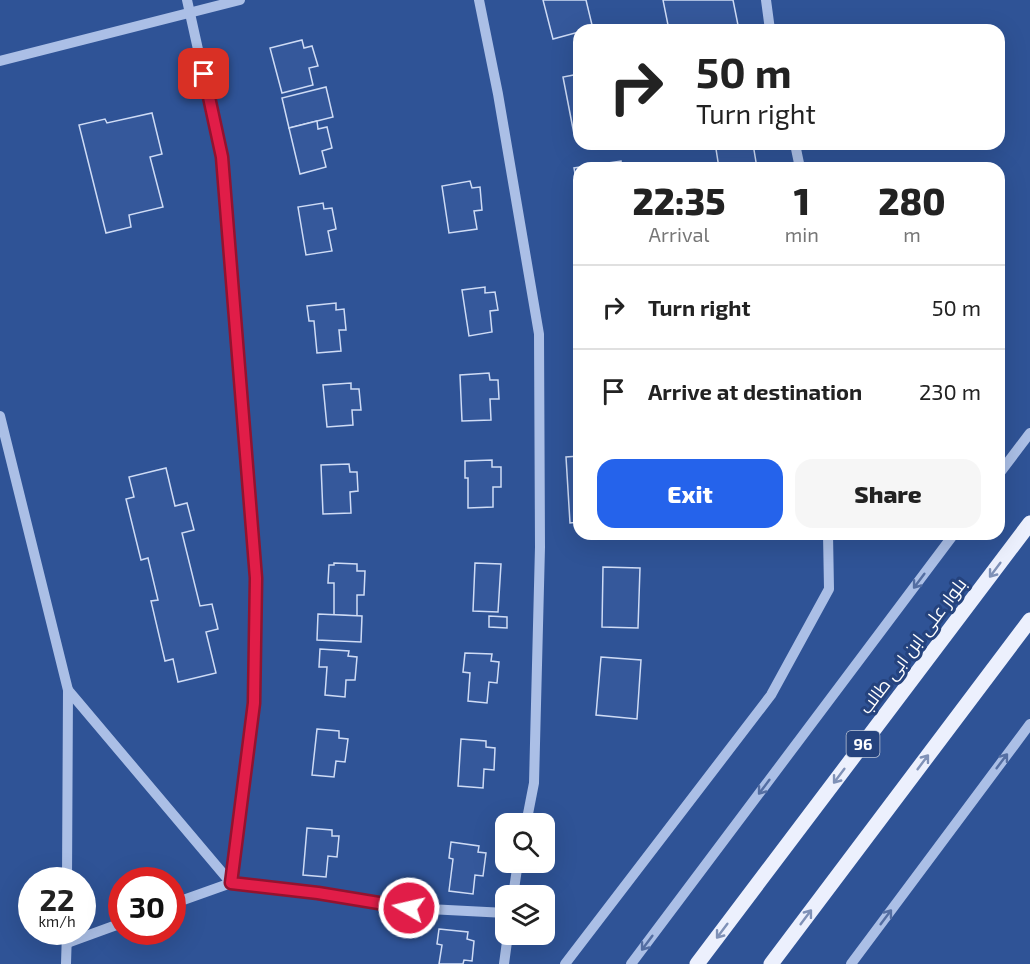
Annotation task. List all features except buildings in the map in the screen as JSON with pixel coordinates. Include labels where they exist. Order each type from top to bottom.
[{"type":"main road","name":"بلوار علی ابن ابی طالب","points":[[697,964],[1030,523]]},
{"type":"main road","points":[[771,964],[1030,620]]},
{"type":"street","points":[[187,0],[222,157],[256,578],[254,703],[231,883]]},
{"type":"street","points":[[0,61],[240,0]]},
{"type":"street","points":[[479,0],[498,94],[539,334],[540,547],[534,783],[528,813]]},
{"type":"street","points":[[766,0],[769,24]]},
{"type":"street","points":[[0,416],[68,690],[67,867]]},
{"type":"street","points":[[1005,466],[1030,432]]},
{"type":"street","points":[[565,964],[771,694],[828,589],[828,540]]},
{"type":"street","points":[[631,964],[949,540]]},
{"type":"street","points":[[68,690],[231,883]]},
{"type":"street","points":[[851,964],[1030,724]]},
{"type":"street","points":[[186,899],[231,883],[318,893],[409,908],[495,912]]},
{"type":"street","points":[[66,964],[67,945]]},
{"type":"street","points":[[504,964],[507,945]]},
{"type":"shaded area","points":[[0,0],[1030,0],[1030,964],[0,964]]},
{"type":"route","points":[[204,74],[222,157],[256,578],[254,703],[231,883],[318,893],[409,908]]}]
